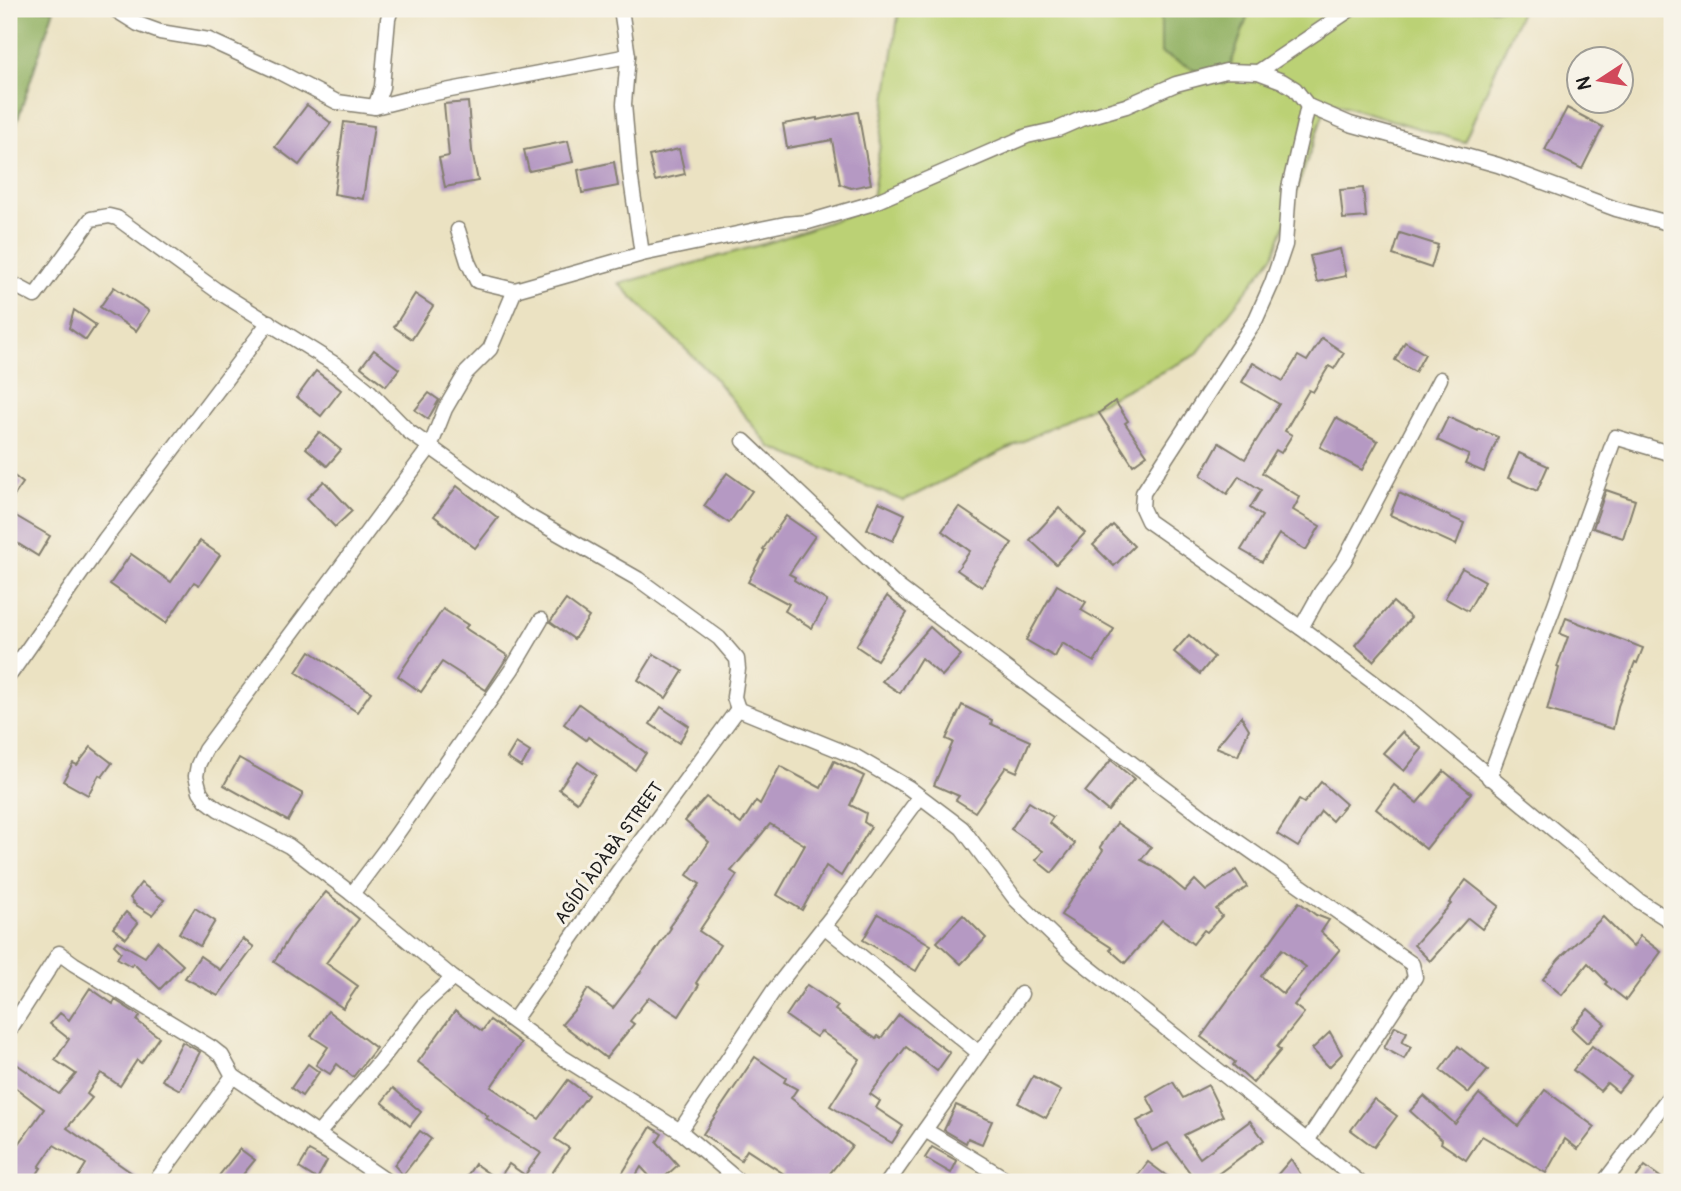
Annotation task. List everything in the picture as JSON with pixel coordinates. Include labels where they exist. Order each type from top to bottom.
[{"type":"street","points":[[114,9],[160,32],[209,40],[337,102],[375,107],[628,56]]},
{"type":"street","points":[[375,107],[382,87],[391,9]]},
{"type":"street","points":[[621,9],[628,56],[624,104],[630,173],[642,254]]},
{"type":"street","points":[[1258,72],[1351,9]]},
{"type":"street","points":[[458,230],[477,281],[515,290],[642,254],[785,224],[808,222],[870,204],[1015,141],[1126,106],[1176,84],[1226,71],[1258,72],[1288,85],[1308,106],[1350,124],[1498,165],[1616,209],[1672,224]]},
{"type":"street","points":[[1308,106],[1289,188],[1285,245],[1272,283],[1256,319],[1143,493],[1142,508],[1148,521],[1301,628],[1405,706],[1639,901],[1672,922]]},
{"type":"street","points":[[9,282],[35,296],[91,219],[109,216],[117,218],[216,290],[341,368],[369,391],[408,431],[521,512],[638,579],[719,638],[737,659],[734,697],[738,709],[856,757],[920,797],[962,828],[1016,900],[1072,954],[1359,1182]]},
{"type":"street","points":[[515,290],[490,349],[466,373],[445,410],[430,447],[205,750],[196,776],[200,791],[206,800],[218,809],[289,846],[352,894],[453,978],[559,1055],[680,1131],[740,1182]]},
{"type":"street","points":[[11,673],[105,539],[269,322]]},
{"type":"street","points":[[1301,628],[1321,592],[1343,561],[1440,379]]},
{"type":"street","points":[[1489,778],[1615,437],[1672,454]]},
{"type":"street","points":[[744,441],[897,586],[1207,820],[1412,964],[1415,977],[1307,1141]]},
{"type":"street","points":[[352,894],[512,669],[541,620]]},
{"type":"street","name":"AGÍDÍ ÀDÀBÀ STREET","points":[[514,1020],[618,872],[738,709]]},
{"type":"street","points":[[680,1131],[774,990],[920,797]]},
{"type":"street","points":[[824,926],[979,1053]]},
{"type":"street","points":[[9,1031],[59,953],[212,1048],[222,1056],[233,1076],[388,1182]]},
{"type":"street","points":[[317,1134],[380,1061],[424,1004],[453,978]]},
{"type":"street","points":[[888,1182],[1021,994]]},
{"type":"street","points":[[155,1182],[233,1076]]},
{"type":"street","points":[[1604,1182],[1672,1094]]},
{"type":"street","points":[[925,1130],[1011,1182]]},
{"type":"green space","points":[[9,9],[54,9],[9,146]]},
{"type":"green space","points":[[899,9],[1161,9],[1161,53],[1224,84],[1250,9],[1522,9],[1464,142],[1328,101],[1274,255],[1196,355],[903,501],[770,447],[712,375],[619,284],[774,241],[871,207]]},
{"type":"green space","points":[[1161,9],[1250,9],[1224,84],[1161,53]]},
{"type":"building","points":[[468,102],[472,151],[478,181],[445,187],[439,158],[449,156],[444,104]]},
{"type":"building","points":[[307,105],[331,123],[299,165],[275,147]]},
{"type":"building","points":[[1566,110],[1566,116],[1582,116],[1603,127],[1582,169],[1545,150]]},
{"type":"building","points":[[858,112],[871,184],[851,188],[840,184],[832,140],[787,148],[783,124]]},
{"type":"building","points":[[344,122],[374,126],[363,199],[334,194]]},
{"type":"building","points":[[568,141],[573,162],[529,171],[524,150]]},
{"type":"building","points":[[679,149],[685,174],[655,181],[649,156]]},
{"type":"building","points":[[614,162],[618,186],[582,193],[578,170]]},
{"type":"building","points":[[1363,188],[1366,217],[1343,219],[1340,190]]},
{"type":"building","points":[[1400,233],[1438,245],[1431,268],[1393,255]]},
{"type":"building","points":[[1340,249],[1346,276],[1317,282],[1310,256]]},
{"type":"building","points":[[114,287],[149,311],[136,331],[100,307]]},
{"type":"building","points":[[415,294],[433,306],[412,339],[394,327]]},
{"type":"building","points":[[74,310],[96,325],[86,340],[69,328]]},
{"type":"building","points":[[1322,338],[1344,353],[1334,369],[1329,366],[1313,392],[1309,390],[1285,431],[1292,435],[1281,453],[1276,450],[1262,473],[1300,497],[1293,510],[1320,526],[1306,550],[1279,534],[1262,562],[1241,550],[1262,516],[1250,508],[1261,490],[1239,476],[1227,494],[1201,475],[1219,443],[1245,459],[1279,404],[1242,382],[1253,363],[1283,381],[1298,356],[1307,361]]},
{"type":"building","points":[[1405,342],[1425,354],[1415,372],[1395,360]]},
{"type":"building","points":[[374,350],[399,369],[386,386],[361,367]]},
{"type":"building","points":[[316,371],[341,390],[321,416],[297,397]]},
{"type":"building","points":[[429,393],[439,400],[428,419],[415,410]]},
{"type":"building","points":[[1115,401],[1128,421],[1125,423],[1147,455],[1133,465],[1099,413]]},
{"type":"building","points":[[1448,417],[1498,437],[1484,472],[1465,464],[1469,455],[1437,440]]},
{"type":"building","points":[[1336,418],[1378,441],[1362,470],[1320,447]]},
{"type":"building","points":[[319,432],[341,450],[327,466],[306,448]]},
{"type":"building","points":[[1519,453],[1548,466],[1537,491],[1508,478]]},
{"type":"building","points":[[9,472],[23,483],[9,503]]},
{"type":"building","points":[[727,473],[752,491],[729,523],[704,506]]},
{"type":"building","points":[[324,481],[352,511],[335,527],[307,498]]},
{"type":"building","points":[[457,486],[498,518],[475,548],[434,516]]},
{"type":"building","points":[[1606,490],[1635,500],[1623,538],[1593,528]]},
{"type":"building","points":[[1399,493],[1464,523],[1456,545],[1390,515]]},
{"type":"building","points":[[879,502],[905,514],[893,541],[867,529]]},
{"type":"building","points":[[959,507],[1012,543],[982,587],[957,570],[970,551],[942,531]]},
{"type":"building","points":[[1059,508],[1085,533],[1056,564],[1030,540]]},
{"type":"building","points":[[9,512],[50,536],[38,556],[9,538]]},
{"type":"building","points":[[786,516],[815,536],[789,574],[827,601],[812,628],[785,611],[789,604],[748,582],[765,550],[763,549]]},
{"type":"building","points":[[1113,525],[1134,546],[1114,566],[1093,545]]},
{"type":"building","points":[[200,541],[220,555],[199,585],[194,582],[166,623],[110,584],[131,554],[171,582]]},
{"type":"building","points":[[1462,568],[1485,581],[1468,611],[1445,598]]},
{"type":"building","points":[[1057,585],[1086,602],[1081,610],[1114,629],[1094,662],[1062,643],[1055,657],[1026,640]]},
{"type":"building","points":[[887,596],[907,613],[877,660],[856,646]]},
{"type":"building","points":[[566,600],[589,617],[574,639],[550,622]]},
{"type":"building","points":[[1393,602],[1411,618],[1373,661],[1355,645]]},
{"type":"building","points":[[443,609],[468,625],[465,628],[508,656],[486,690],[442,662],[421,692],[398,676]]},
{"type":"building","points":[[1566,618],[1643,648],[1618,706],[1613,729],[1547,710],[1559,668],[1557,667],[1568,637],[1560,634]]},
{"type":"building","points":[[930,627],[961,655],[942,676],[921,658],[900,693],[882,681]]},
{"type":"building","points":[[1189,635],[1214,657],[1200,674],[1174,652]]},
{"type":"building","points":[[310,651],[371,692],[357,712],[296,672]]},
{"type":"building","points":[[654,654],[683,671],[666,698],[638,680]]},
{"type":"building","points":[[579,704],[646,753],[635,770],[588,737],[586,740],[564,724]]},
{"type":"building","points":[[962,705],[992,720],[991,724],[1030,741],[1017,772],[1006,767],[975,812],[956,800],[959,796],[934,785],[953,742],[946,739]]},
{"type":"building","points":[[661,707],[689,726],[679,743],[650,724]]},
{"type":"building","points":[[1241,716],[1249,729],[1238,756],[1216,747]]},
{"type":"building","points":[[1402,732],[1422,749],[1404,771],[1383,753]]},
{"type":"building","points":[[516,743],[530,752],[521,767],[507,758]]},
{"type":"building","points":[[91,747],[112,763],[102,777],[99,775],[88,795],[63,781],[73,763],[77,765]]},
{"type":"building","points":[[239,758],[303,794],[288,821],[224,785]]},
{"type":"building","points":[[1111,760],[1134,779],[1108,811],[1085,792]]},
{"type":"building","points":[[834,761],[864,776],[850,805],[866,813],[864,822],[871,827],[841,876],[826,866],[802,910],[777,895],[805,845],[770,824],[731,871],[737,875],[699,931],[720,945],[679,1016],[649,997],[630,1021],[634,1024],[606,1058],[562,1024],[588,989],[613,1008],[643,969],[700,884],[687,875],[709,842],[685,821],[706,797],[741,824],[756,801],[760,804],[780,766],[821,788]]},
{"type":"building","points":[[578,762],[596,775],[577,802],[559,789]]},
{"type":"building","points":[[1444,771],[1471,793],[1426,849],[1376,809],[1394,785],[1417,803]]},
{"type":"building","points":[[1321,782],[1346,804],[1332,821],[1321,811],[1298,847],[1277,834],[1299,800],[1304,803]]},
{"type":"building","points":[[1029,802],[1053,817],[1049,823],[1075,844],[1052,873],[1036,860],[1043,851],[1011,829]]},
{"type":"building","points":[[1117,823],[1151,847],[1141,860],[1160,870],[1185,891],[1195,880],[1206,891],[1236,870],[1247,887],[1216,909],[1222,916],[1207,932],[1204,930],[1193,944],[1162,920],[1125,963],[1110,950],[1112,948],[1061,915]]},
{"type":"building","points":[[1466,880],[1499,906],[1482,929],[1468,918],[1430,961],[1414,945],[1451,904],[1449,903]]},
{"type":"building","points":[[141,883],[164,900],[152,915],[133,903],[130,898]]},
{"type":"building","points":[[326,892],[359,919],[326,963],[358,986],[343,1008],[274,962],[293,931]]},
{"type":"building","points":[[1299,902],[1316,915],[1329,920],[1321,932],[1340,949],[1294,1005],[1304,1013],[1277,1047],[1281,1050],[1253,1083],[1233,1065],[1235,1062],[1201,1037]],"holes":[[[1282,949],[1306,967],[1283,994],[1261,976]]]},
{"type":"building","points":[[195,908],[215,921],[200,946],[179,933]]},
{"type":"building","points":[[126,912],[138,923],[126,938],[113,928]]},
{"type":"building","points":[[878,914],[931,945],[916,971],[863,940]]},
{"type":"building","points":[[963,915],[986,938],[961,964],[937,942]]},
{"type":"building","points":[[1603,917],[1633,947],[1640,936],[1661,952],[1626,1000],[1605,984],[1607,982],[1588,963],[1562,995],[1543,979],[1559,959]]},
{"type":"building","points":[[243,939],[254,947],[218,996],[185,978],[200,956],[220,970]]},
{"type":"building","points":[[117,941],[145,957],[157,941],[183,965],[160,989],[133,963],[131,966],[117,958],[121,952],[114,945]]},
{"type":"building","points":[[807,985],[838,1006],[835,1010],[876,1039],[878,1036],[881,1038],[899,1015],[950,1053],[937,1071],[906,1047],[870,1094],[880,1101],[876,1108],[903,1126],[892,1143],[830,1106],[860,1059],[821,1031],[816,1037],[786,1016]]},
{"type":"building","points":[[90,988],[113,1004],[115,1000],[140,1016],[137,1021],[159,1037],[141,1063],[137,1060],[120,1086],[101,1073],[87,1094],[92,1098],[67,1128],[145,1182],[75,1182],[86,1164],[54,1145],[32,1182],[13,1182],[9,1179],[9,1143],[16,1148],[44,1109],[9,1083],[9,1072],[15,1063],[59,1094],[76,1074],[55,1060],[69,1039],[50,1024],[60,1013],[69,1020]]},
{"type":"building","points":[[1588,1009],[1605,1024],[1587,1043],[1571,1028]]},
{"type":"building","points":[[328,1011],[376,1048],[353,1077],[337,1064],[330,1074],[316,1065],[328,1047],[311,1036]]},
{"type":"building","points":[[455,1011],[482,1031],[490,1020],[521,1043],[491,1087],[539,1119],[568,1080],[588,1095],[555,1139],[569,1148],[546,1182],[463,1182],[475,1164],[498,1180],[509,1164],[525,1175],[541,1153],[486,1118],[488,1116],[418,1062]]},
{"type":"building","points":[[1395,1026],[1407,1032],[1402,1042],[1411,1047],[1404,1059],[1384,1048]]},
{"type":"building","points":[[1330,1032],[1342,1054],[1329,1067],[1312,1049]]},
{"type":"building","points":[[182,1042],[200,1052],[180,1090],[162,1080]]},
{"type":"building","points":[[1458,1046],[1488,1070],[1469,1093],[1440,1070]]},
{"type":"building","points":[[1592,1046],[1631,1076],[1618,1092],[1607,1083],[1600,1091],[1573,1070]]},
{"type":"building","points":[[755,1057],[786,1078],[784,1082],[797,1089],[791,1098],[852,1146],[823,1182],[777,1182],[784,1174],[747,1150],[741,1160],[703,1134]]},
{"type":"building","points":[[308,1064],[319,1072],[302,1096],[291,1088]]},
{"type":"building","points":[[1033,1076],[1061,1091],[1046,1118],[1018,1103]]},
{"type":"building","points":[[1173,1082],[1183,1098],[1208,1085],[1223,1116],[1184,1135],[1200,1158],[1250,1121],[1264,1140],[1207,1182],[1197,1182],[1168,1143],[1152,1151],[1137,1121],[1155,1112],[1147,1097]]},
{"type":"building","points":[[393,1088],[421,1112],[410,1126],[382,1102]]},
{"type":"building","points":[[1545,1090],[1595,1127],[1578,1149],[1565,1139],[1546,1173],[1482,1136],[1466,1160],[1441,1143],[1442,1140],[1410,1111],[1424,1096],[1455,1124],[1479,1094],[1518,1126]]},
{"type":"building","points":[[1374,1099],[1397,1116],[1374,1147],[1351,1130]]},
{"type":"building","points":[[956,1105],[992,1121],[982,1144],[968,1138],[966,1143],[944,1130]]},
{"type":"building","points":[[651,1127],[662,1134],[657,1142],[678,1165],[659,1182],[655,1182],[641,1167],[632,1182],[617,1182]]},
{"type":"building","points":[[420,1131],[431,1139],[403,1175],[394,1165]]},
{"type":"building","points":[[932,1147],[957,1161],[951,1173],[925,1158]]},
{"type":"building","points":[[240,1149],[255,1160],[237,1182],[214,1182]]},
{"type":"building","points":[[309,1151],[327,1161],[317,1179],[299,1168]]},
{"type":"building","points":[[1291,1159],[1301,1175],[1295,1182],[1271,1182]]},
{"type":"building","points":[[1148,1162],[1175,1182],[1133,1182]]},
{"type":"building","points":[[1645,1166],[1667,1182],[1633,1182]]}]
